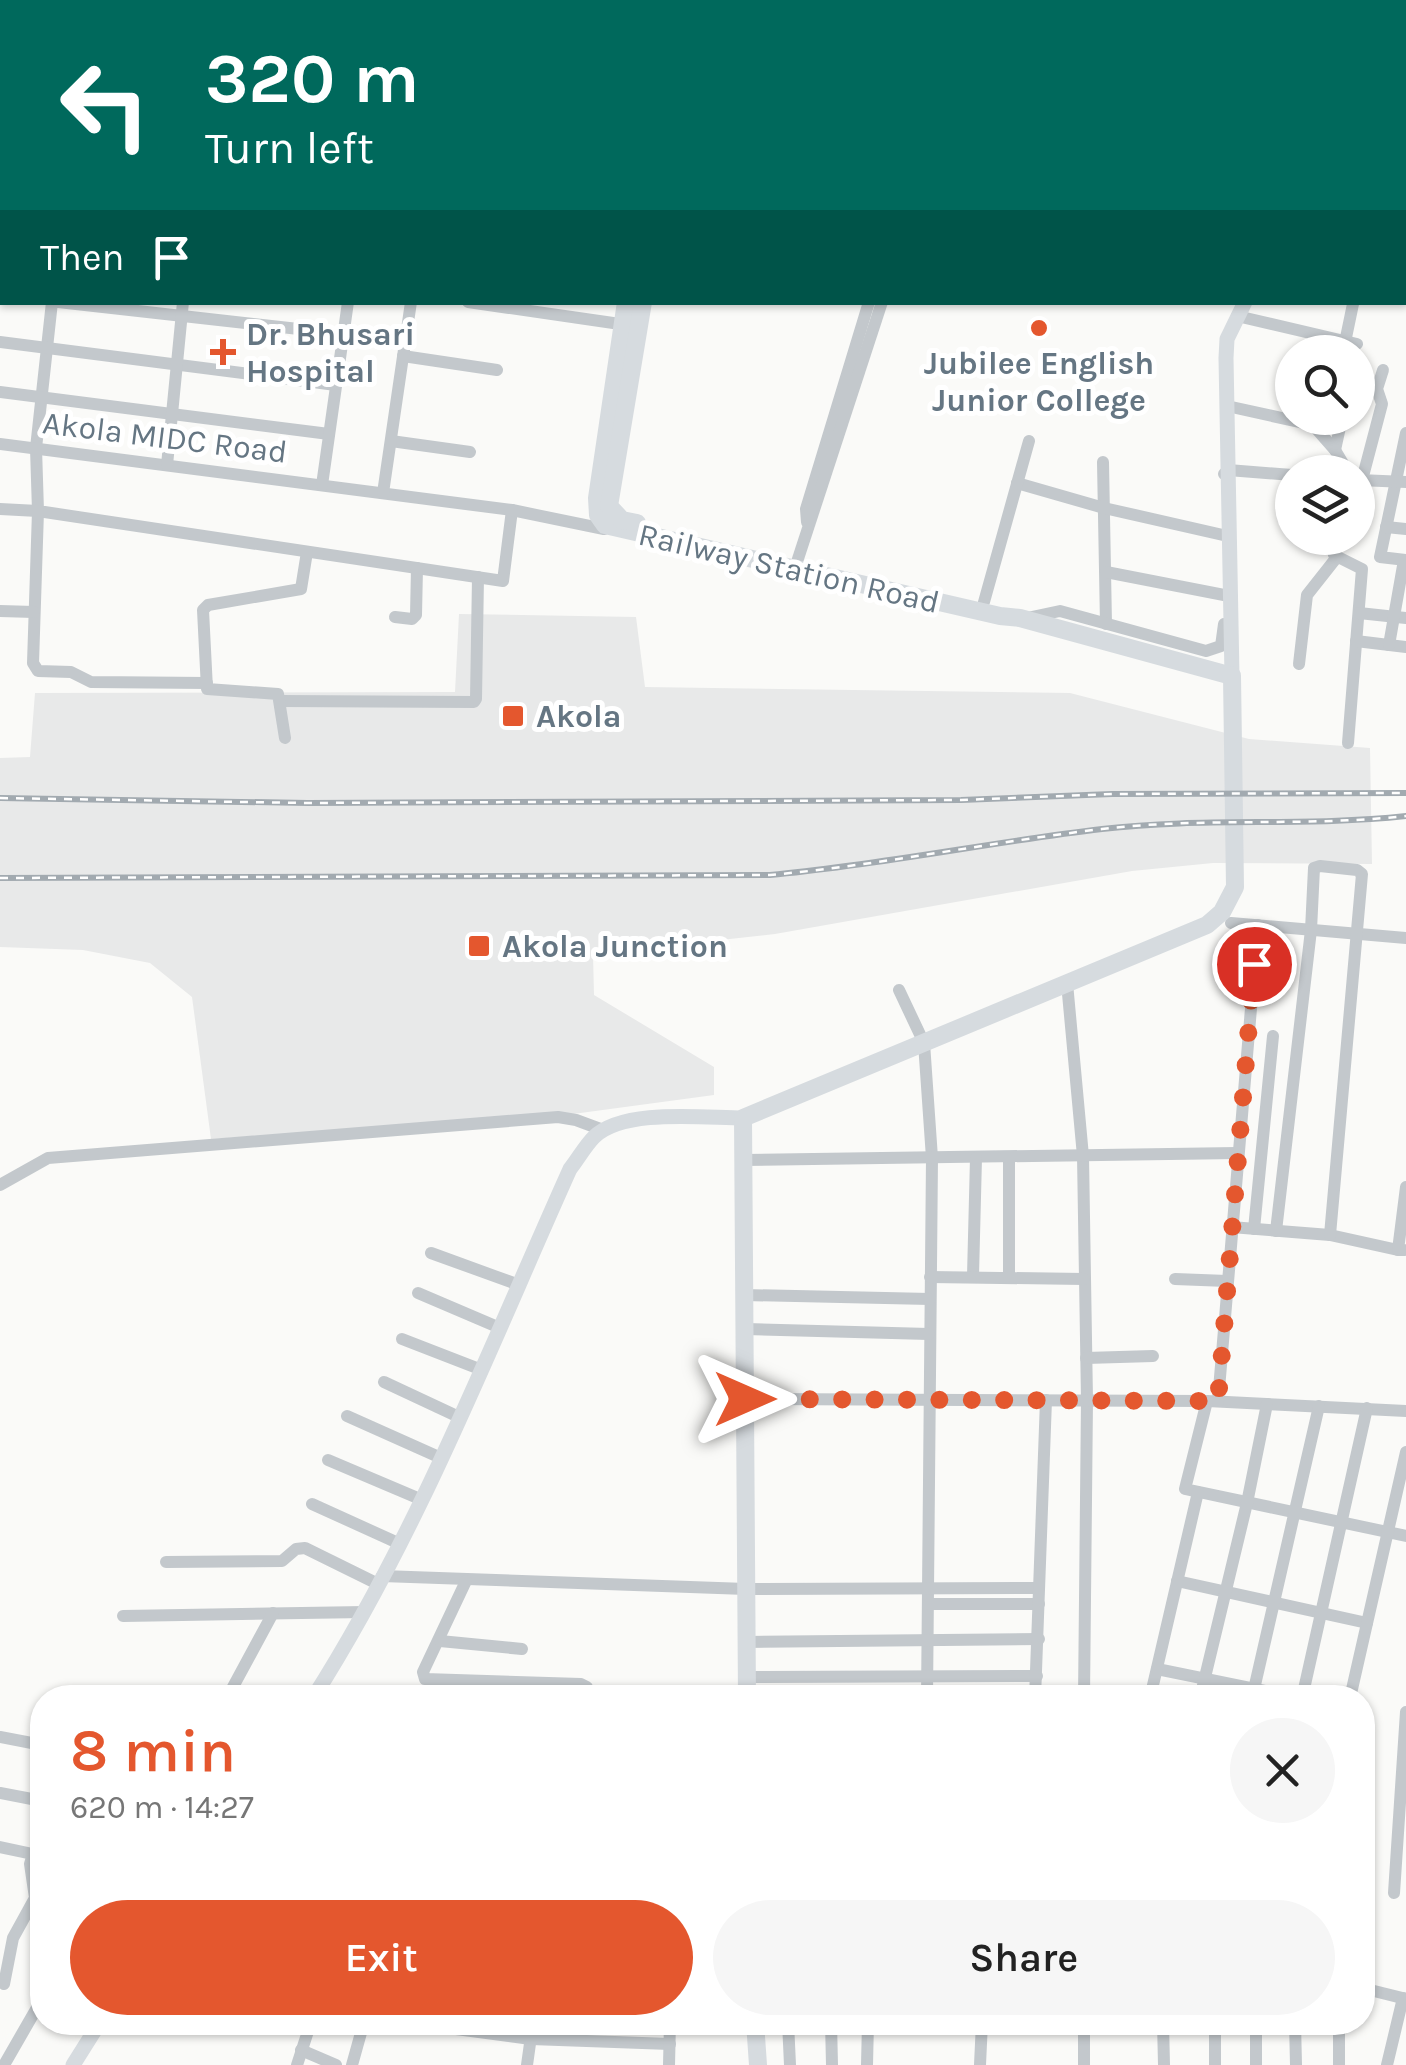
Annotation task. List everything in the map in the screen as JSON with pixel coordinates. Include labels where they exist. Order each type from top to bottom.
[{"type":"highway","name":"Railway Station Road","points":[[627,305],[631,325]]},
{"type":"highway","name":"Railway Station Road","points":[[641,305],[631,325],[597,498],[598,515],[796,563],[1003,606],[1022,618]]},
{"type":"highway","name":"Railway Station Road","points":[[796,563],[1000,616],[1048,624],[1232,676]]},
{"type":"highway","points":[[747,1685],[743,1118],[1207,925],[1222,912],[1235,886],[1232,676]]},
{"type":"highway","points":[[756,2035],[758,2065]]},
{"type":"main road","points":[[1232,676],[1227,339],[1241,309]]},
{"type":"main road","points":[[320,1685],[365,1612],[461,1418],[570,1170],[593,1137],[611,1124],[656,1117],[743,1118]]},
{"type":"main road","points":[[73,2065],[92,2035]]},
{"type":"street","points":[[54,305],[36,448],[34,663],[38,671],[71,672],[91,682],[207,683]]},
{"type":"street","points":[[103,305],[182,310],[343,334]]},
{"type":"street","points":[[322,486],[348,305]]},
{"type":"street","points":[[383,493],[411,305]]},
{"type":"street","points":[[489,305],[631,325]]},
{"type":"street","points":[[796,563],[808,522],[816,511],[869,305]]},
{"type":"street","points":[[851,384],[881,305]]},
{"type":"street","points":[[1349,335],[1353,305]]},
{"type":"street","points":[[1241,309],[1316,335]]},
{"type":"street","points":[[168,466],[182,310]]},
{"type":"street","points":[[0,342],[336,385]]},
{"type":"street","points":[[403,356],[497,370]]},
{"type":"street","points":[[1367,455],[1382,404],[1378,389],[1383,370]]},
{"type":"street","points":[[0,392],[329,434]]},
{"type":"street","points":[[1227,406],[1308,422],[1338,455]]},
{"type":"street","points":[[1380,557],[1400,483],[1406,433]]},
{"type":"street","points":[[1335,450],[1338,435]]},
{"type":"street","points":[[984,602],[1030,440]]},
{"type":"street","points":[[390,441],[470,452]]},
{"type":"street","name":"Akola MIDC Road","points":[[0,444],[512,510],[604,529],[610,520]]},
{"type":"street","points":[[1104,462],[1106,624]]},
{"type":"street","points":[[1022,618],[1055,611],[1212,651],[1224,642],[1223,476],[1275,475]]},
{"type":"street","points":[[1375,481],[1400,483]]},
{"type":"street","points":[[1017,483],[1104,508],[1222,534]]},
{"type":"street","points":[[0,509],[38,511],[503,581],[512,510]]},
{"type":"street","points":[[1386,527],[1406,529]]},
{"type":"street","points":[[285,738],[276,694],[209,691],[204,608],[301,590],[308,552]]},
{"type":"street","points":[[1299,664],[1307,595],[1337,557],[1362,567]]},
{"type":"street","points":[[1362,567],[1380,557],[1405,560],[1399,618],[1389,644]]},
{"type":"street","points":[[1348,743],[1362,567]]},
{"type":"street","points":[[395,616],[412,619],[416,615],[416,568]]},
{"type":"street","points":[[1106,572],[1224,594]]},
{"type":"street","points":[[280,701],[474,702],[478,578]]},
{"type":"street","points":[[0,611],[34,612]]},
{"type":"street","points":[[1359,613],[1399,618]]},
{"type":"street","points":[[1356,640],[1406,647]]},
{"type":"street","points":[[1276,1231],[1312,930],[1314,868],[1320,866],[1362,874],[1330,1236]]},
{"type":"street","points":[[1231,923],[1406,938]]},
{"type":"street","points":[[1258,926],[1227,1280],[1212,1401],[1185,1489],[1406,1536]]},
{"type":"street","points":[[1071,981],[1083,1156],[1087,1400],[1084,1685]]},
{"type":"street","points":[[899,990],[924,1044],[932,1158],[927,1685]]},
{"type":"street","points":[[1254,1229],[1273,1036]]},
{"type":"street","points":[[1,1186],[48,1158],[558,1118],[603,1130]]},
{"type":"street","points":[[744,1160],[1237,1153]]},
{"type":"street","points":[[1009,1157],[1009,1277]]},
{"type":"street","points":[[973,1276],[976,1158]]},
{"type":"street","points":[[1231,1228],[1330,1236],[1402,1250],[1406,1186]]},
{"type":"street","points":[[431,1253],[519,1285]]},
{"type":"street","points":[[930,1277],[1084,1279]]},
{"type":"street","points":[[1175,1278],[1227,1280]]},
{"type":"street","points":[[418,1293],[500,1328]]},
{"type":"street","points":[[745,1296],[930,1300]]},
{"type":"street","points":[[746,1329],[929,1334]]},
{"type":"street","points":[[402,1340],[482,1370]]},
{"type":"street","points":[[1086,1358],[1153,1356]]},
{"type":"street","points":[[384,1382],[461,1418]]},
{"type":"street","points":[[745,1399],[1212,1401],[1406,1410]]},
{"type":"street","points":[[1036,1685],[1046,1400]]},
{"type":"street","points":[[1203,1685],[1268,1404]]},
{"type":"street","points":[[1256,1685],[1319,1406]]},
{"type":"street","points":[[1303,1685],[1367,1408]]},
{"type":"street","points":[[348,1416],[441,1458]]},
{"type":"street","points":[[1353,1685],[1406,1452]]},
{"type":"street","points":[[328,1460],[420,1500]]},
{"type":"street","points":[[1153,1685],[1198,1492]]},
{"type":"street","points":[[312,1504],[398,1543]]},
{"type":"street","points":[[166,1562],[282,1560],[296,1548],[305,1548],[380,1580],[746,1588],[1038,1588]]},
{"type":"street","points":[[466,1581],[423,1672],[429,1682],[584,1685]]},
{"type":"street","points":[[1177,1581],[1366,1623]]},
{"type":"street","points":[[929,1604],[1038,1604]]},
{"type":"street","points":[[122,1616],[365,1612]]},
{"type":"street","points":[[233,1685],[273,1613]]},
{"type":"street","points":[[746,1642],[1039,1639]]},
{"type":"street","points":[[440,1641],[522,1649]]},
{"type":"street","points":[[1157,1668],[1223,1685]]},
{"type":"street","points":[[747,1677],[1036,1676]]},
{"type":"street","points":[[1394,1893],[1402,1828],[1406,1712]]},
{"type":"street","points":[[0,1737],[30,1743]]},
{"type":"street","points":[[0,1793],[30,1799]]},
{"type":"street","points":[[0,1847],[30,1853]]},
{"type":"street","points":[[4,1984],[10,1945],[30,1907]]},
{"type":"street","points":[[1375,1991],[1405,1999],[1399,2043],[1387,2065]]},
{"type":"street","points":[[4,2065],[30,2021]]},
{"type":"street","points":[[297,2065],[306,2035]]},
{"type":"street","points":[[352,2065],[360,2035]]},
{"type":"street","points":[[501,2035],[670,2044]]},
{"type":"street","points":[[527,2065],[532,2035]]},
{"type":"street","points":[[669,2065],[670,2035]]},
{"type":"street","points":[[789,2035],[790,2065]]},
{"type":"street","points":[[831,2035],[832,2065]]},
{"type":"street","points":[[867,2065],[868,2035]]},
{"type":"street","points":[[980,2065],[981,2035]]},
{"type":"street","points":[[1084,2035],[1084,2065]]},
{"type":"street","points":[[1163,2035],[1164,2065]]},
{"type":"street","points":[[1215,2035],[1215,2065]]},
{"type":"street","points":[[1256,2035],[1256,2065]]},
{"type":"street","points":[[1295,2035],[1296,2065]]},
{"type":"street","points":[[1339,2035],[1339,2065]]},
{"type":"street","points":[[301,2050],[336,2065]]},
{"type":"shaded area","points":[[459,614],[636,617],[645,687],[1070,693],[1249,739],[1370,748],[1372,864],[1213,863],[1132,871],[775,934],[593,954],[594,995],[714,1067],[714,1095],[573,1114],[211,1139],[192,997],[150,963],[83,950],[0,947],[0,758],[30,757],[35,693],[455,692]]},
{"type":"railway","points":[[0,798],[308,803],[1406,793]]},
{"type":"railway","points":[[0,878],[770,875],[1140,825],[1406,816]]},
{"type":"place","name":"Jubilee English Junior College","points":[[1039,328]]},
{"type":"place","name":"Dr. Bhusari Hospital","points":[[223,352]]},
{"type":"place","name":"Akola","points":[[513,716]]},
{"type":"place","name":"Akola Junction","points":[[479,946]]},
{"type":"route","points":[[745,1399],[1218,1401],[1254,964]]}]
